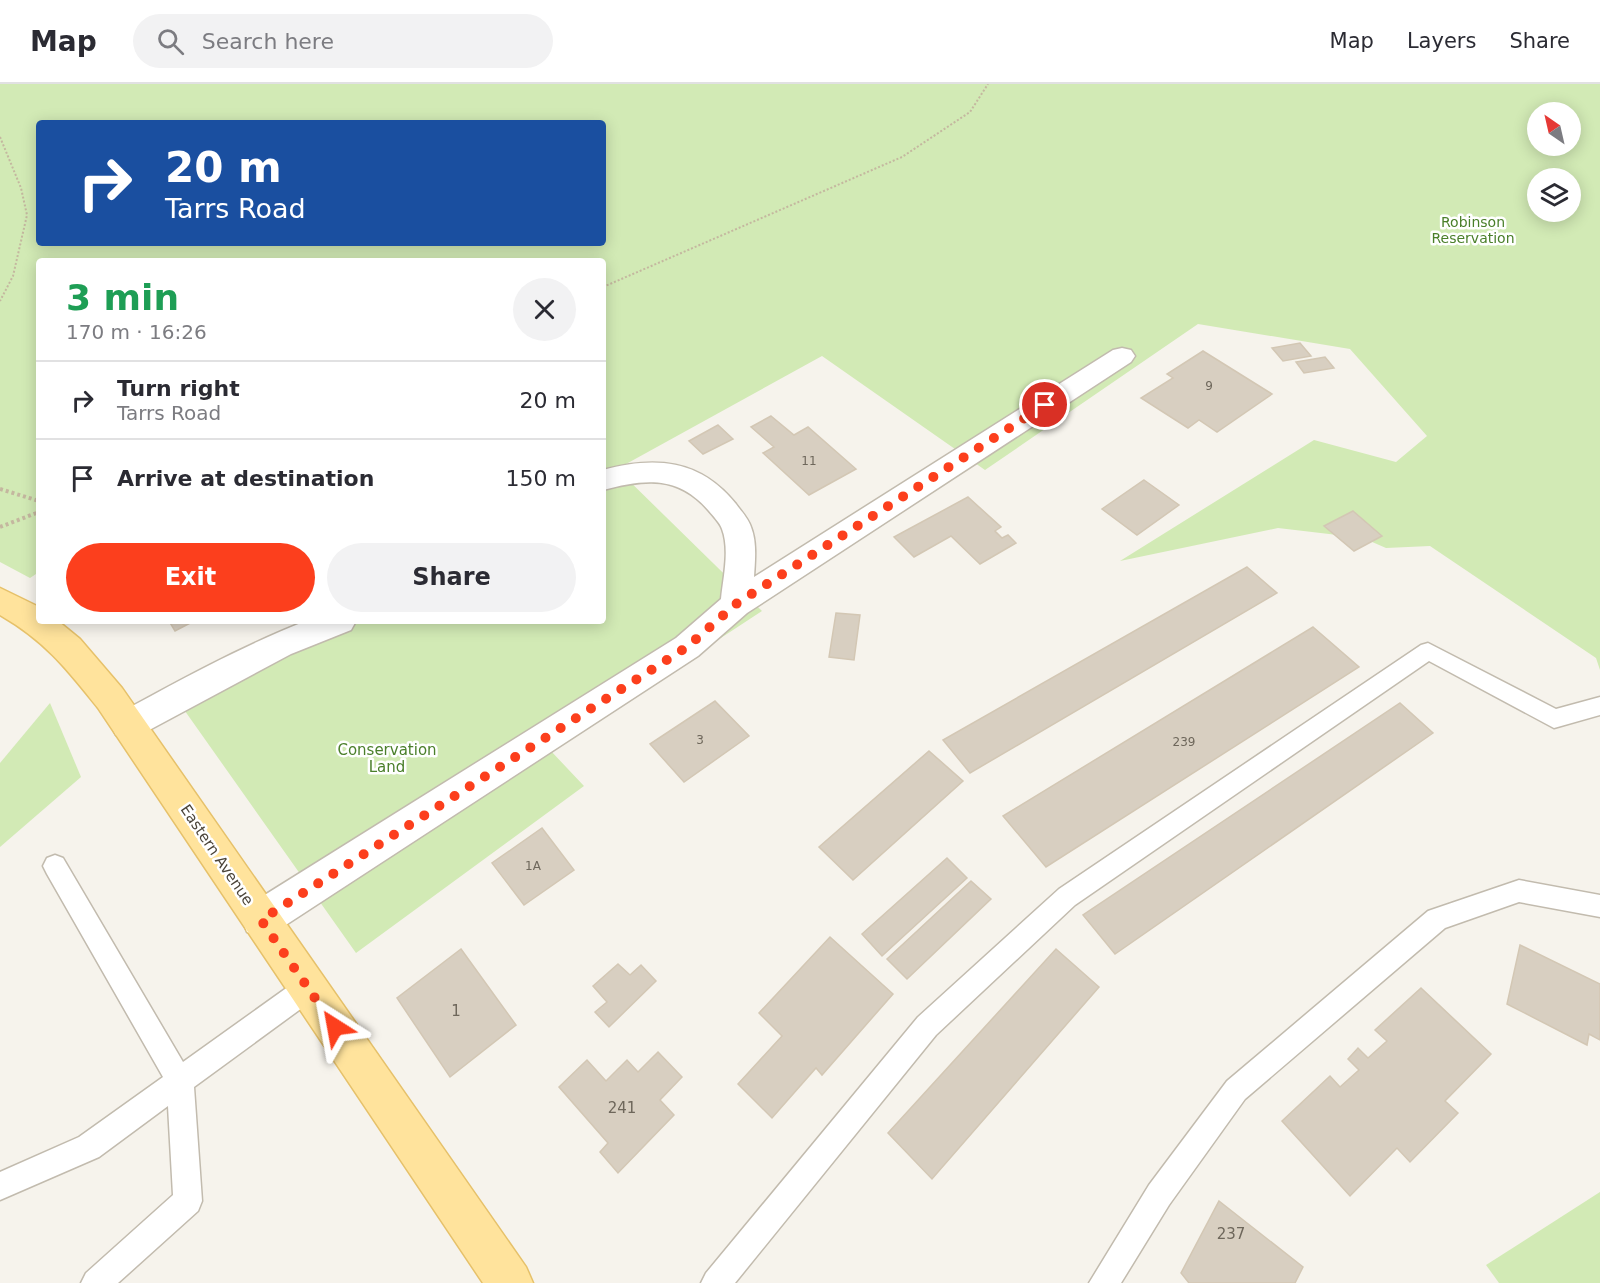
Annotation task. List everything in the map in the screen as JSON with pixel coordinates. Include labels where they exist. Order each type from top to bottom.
[{"type":"main road","name":"Eastern Avenue","points":[[0,600],[36,621]]},
{"type":"main road","name":"Eastern Avenue","points":[[39,624],[69,648],[110,698],[510,1283]]},
{"type":"street","points":[[261,920],[687,647],[736,604],[1122,356]]},
{"type":"street","points":[[606,479],[659,470],[692,479],[716,499],[736,526],[740,563],[736,604]]},
{"type":"street","points":[[128,725],[223,673],[280,645],[332,624]]},
{"type":"lane","points":[[716,1283],[927,1026],[1067,897],[1428,651],[1554,719],[1600,706]]},
{"type":"lane","points":[[55,866],[180,1082],[188,1201],[96,1283]]},
{"type":"lane","points":[[1104,1283],[1159,1195],[1236,1090],[1437,919],[1519,891],[1600,906]]},
{"type":"lane","points":[[0,1186],[89,1147],[308,988]]},
{"type":"path","points":[[606,286],[902,157],[970,112],[988,84]]},
{"type":"path","points":[[0,137],[21,188],[27,215],[13,276],[0,301]]},
{"type":"path","points":[[0,489],[36,500]]},
{"type":"path","points":[[0,527],[36,513]]},
{"type":"green space","points":[[0,84],[1600,84],[1600,670],[1596,658],[1430,546],[1386,548],[1363,538],[1278,528],[1120,561],[1314,440],[1396,462],[1427,436],[1350,349],[1198,324],[985,470],[822,356],[617,469],[762,611],[550,750],[584,786],[356,953],[180,704],[325,624],[606,624],[606,258],[36,258],[36,574],[30,578],[0,562]]},
{"type":"green space","points":[[50,703],[81,777],[0,847],[0,763]]},
{"type":"green space","points":[[1600,1192],[1600,1283],[1499,1283],[1486,1265]]},
{"type":"building","points":[[1300,343],[1311,356],[1283,361],[1272,348]]},
{"type":"building","points":[[1203,351],[1272,394],[1217,432],[1199,420],[1188,428],[1141,398],[1173,378],[1167,374]]},
{"type":"building","points":[[1325,357],[1334,368],[1304,373],[1296,362]]},
{"type":"building","points":[[771,416],[794,435],[808,427],[856,469],[809,495],[763,453],[774,447],[751,427]]},
{"type":"building","points":[[718,425],[733,439],[703,454],[689,441]]},
{"type":"building","points":[[1144,480],[1179,505],[1137,535],[1102,509]]},
{"type":"building","points":[[968,497],[1001,527],[995,531],[1002,538],[1008,535],[1016,543],[980,564],[951,536],[914,557],[894,537]]},
{"type":"building","points":[[1353,511],[1382,536],[1354,551],[1324,526]]},
{"type":"building","points":[[1247,567],[1277,593],[970,773],[943,740]]},
{"type":"building","points":[[836,613],[860,615],[854,660],[829,657]]},
{"type":"building","points":[[171,624],[188,624],[175,631]]},
{"type":"building","points":[[1313,627],[1359,667],[1046,867],[1003,816]]},
{"type":"building","points":[[715,701],[749,736],[684,782],[650,744]]},
{"type":"building","points":[[1400,703],[1433,733],[1115,954],[1083,915]]},
{"type":"building","points":[[929,751],[963,781],[853,880],[819,847]]},
{"type":"building","points":[[542,828],[574,870],[524,905],[492,863]]},
{"type":"building","points":[[947,858],[967,878],[882,956],[862,934]]},
{"type":"building","points":[[971,881],[991,899],[907,979],[887,959]]},
{"type":"building","points":[[830,937],[893,994],[822,1075],[816,1068],[772,1118],[738,1084],[782,1036],[759,1013]]},
{"type":"building","points":[[1520,945],[1600,984],[1600,1040],[1589,1034],[1587,1045],[1507,1004]]},
{"type":"building","points":[[461,949],[516,1025],[450,1077],[397,998]]},
{"type":"building","points":[[1056,949],[1099,987],[932,1179],[888,1133]]},
{"type":"building","points":[[618,964],[630,975],[641,965],[656,981],[609,1027],[595,1012],[607,1002],[593,986]]},
{"type":"building","points":[[1421,988],[1491,1054],[1445,1101],[1458,1113],[1410,1162],[1397,1148],[1350,1196],[1282,1121],[1330,1076],[1340,1087],[1359,1070],[1348,1059],[1358,1048],[1368,1058],[1387,1041],[1375,1030]]},
{"type":"building","points":[[658,1052],[682,1077],[660,1100],[674,1115],[618,1173],[600,1152],[608,1143],[559,1087],[587,1060],[606,1081],[627,1060],[638,1072]]},
{"type":"building","points":[[1219,1201],[1303,1267],[1295,1283],[1189,1283],[1181,1273]]},
{"type":"route","points":[[335,1027],[261,920],[687,647],[736,604],[1045,405]]},
{"type":"park label","name":"Robinson Reservation","points":[[1473,230]]},
{"type":"park label","name":"Conservation Land","points":[[387,758]]}]
